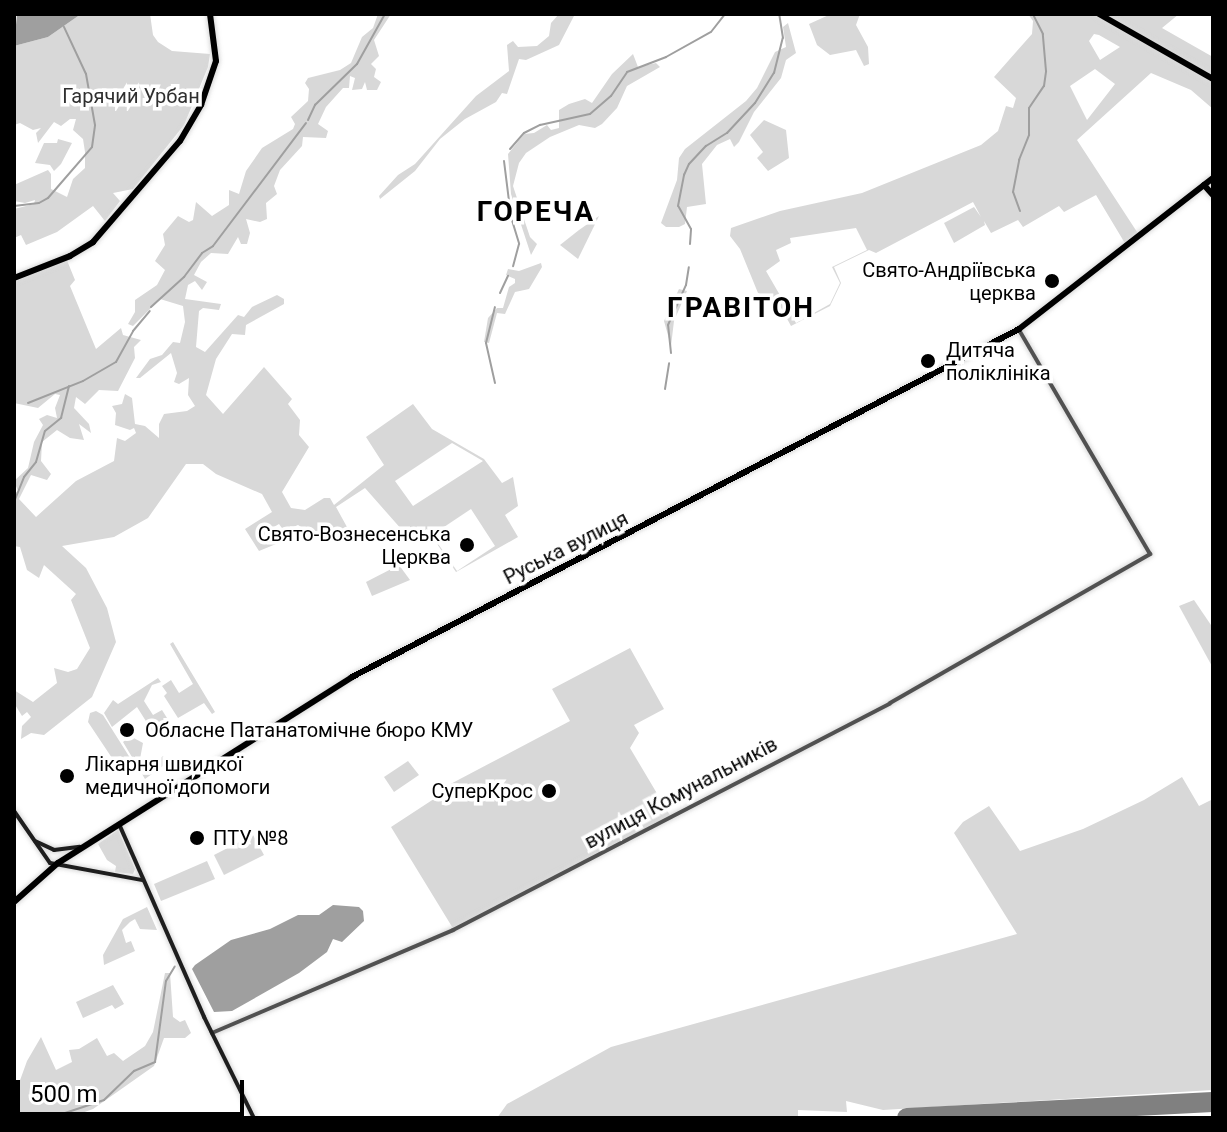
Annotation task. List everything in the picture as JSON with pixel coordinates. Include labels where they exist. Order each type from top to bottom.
[{"type":"main road","points":[[14,278],[70,256],[93,242],[180,141],[199,109],[214,69],[217,46],[210,14]]},
{"type":"main road","points":[[1099,14],[1213,79]]},
{"type":"main road","name":"Руська вулиця","points":[[14,902],[58,863],[84,845],[370,667],[1019,329],[1213,178]]},
{"type":"main road","points":[[1204,185],[1213,195]]},
{"type":"main road","points":[[14,811],[48,861],[142,880]]},
{"type":"main road","points":[[119,824],[212,1033],[254,1118]]},
{"type":"main road","points":[[33,840],[54,850],[84,845]]},
{"type":"street","name":"вулиця Комунальників","points":[[212,1033],[478,917],[890,703],[1150,554],[1019,329]]},
{"type":"green space","name":"Гарячий Урбан","points":[[81,14],[150,14],[153,35],[158,42],[172,51],[210,54],[208,67],[184,125],[133,189],[113,193],[120,201],[105,221],[93,206],[57,232],[26,245],[21,235],[14,238],[14,209],[34,204],[35,200],[25,203],[14,201],[14,185],[48,170],[51,189],[67,197],[73,179],[85,168],[85,152],[83,139],[73,130],[76,119],[70,119],[61,126],[54,122],[38,143],[36,133],[41,128],[33,130],[20,123],[14,125],[14,46],[48,37]]},
{"type":"green space","points":[[378,14],[391,14],[374,40],[379,56],[371,64],[376,69],[374,77],[381,82],[377,90],[367,90],[365,82],[362,89],[352,90],[355,78],[350,76],[349,88],[343,88],[326,107],[318,124],[328,131],[326,138],[303,137],[302,146],[280,170],[274,186],[277,194],[266,203],[267,219],[260,222],[246,219],[250,233],[247,244],[241,244],[238,237],[228,254],[211,253],[201,262],[194,275],[207,282],[202,290],[195,281],[188,285],[185,299],[221,304],[219,310],[203,308],[199,311],[196,347],[205,352],[238,315],[244,317],[252,307],[277,295],[284,299],[284,304],[246,325],[245,335],[232,334],[216,359],[206,395],[223,414],[264,367],[292,399],[288,404],[300,420],[299,435],[309,447],[282,492],[291,508],[305,510],[324,498],[330,498],[334,505],[384,465],[366,437],[413,404],[432,429],[484,459],[502,483],[513,477],[518,506],[505,515],[518,537],[456,572],[427,529],[410,539],[365,488],[336,507],[347,527],[338,537],[309,532],[298,525],[284,531],[279,524],[267,531],[276,544],[259,551],[245,529],[272,512],[262,494],[216,474],[203,464],[186,464],[148,518],[114,537],[62,546],[86,568],[107,608],[116,642],[92,697],[44,735],[31,733],[21,739],[22,726],[31,717],[27,712],[22,716],[14,703],[14,690],[33,702],[57,683],[54,668],[68,672],[77,669],[90,648],[71,600],[76,594],[44,565],[39,578],[27,570],[20,547],[14,546],[14,494],[18,491],[14,481],[28,468],[34,442],[43,425],[39,419],[47,415],[57,418],[55,408],[60,395],[55,394],[38,408],[14,403],[14,282],[66,258],[75,280],[70,286],[96,349],[121,328],[123,335],[141,340],[134,347],[135,358],[118,391],[99,390],[85,404],[76,397],[74,408],[89,424],[91,433],[79,424],[84,440],[70,438],[57,430],[42,442],[41,461],[51,474],[47,480],[31,475],[19,499],[36,517],[76,481],[114,461],[117,438],[125,441],[136,433],[134,428],[130,430],[115,425],[116,413],[112,406],[122,404],[125,394],[132,398],[135,424],[145,426],[159,438],[159,424],[164,414],[187,411],[195,406],[188,395],[189,378],[179,384],[174,382],[177,373],[171,353],[136,378],[150,359],[162,355],[173,342],[180,343],[185,322],[183,306],[160,299],[133,326],[128,324],[135,312],[135,300],[157,285],[165,270],[155,261],[165,245],[163,234],[178,216],[189,222],[193,220],[196,202],[212,216],[229,205],[229,190],[239,194],[246,171],[262,148],[293,129],[295,124],[291,117],[308,101],[309,89],[305,83],[308,78],[340,70],[351,63],[362,37],[373,28]],"holes":[[[452,443],[483,461],[413,506],[395,481]],[[471,509],[495,546],[457,571],[432,535]]]},
{"type":"green space","points":[[559,14],[575,14],[559,45],[526,60],[519,59],[507,94],[502,93],[496,102],[465,119],[440,139],[415,171],[380,199],[379,196],[398,175],[415,164],[476,96],[509,71],[507,45],[513,41],[518,47],[537,46],[549,36],[551,23]]},
{"type":"green space","points":[[831,14],[860,14],[856,25],[868,47],[869,64],[864,66],[856,50],[830,55],[817,45],[809,24]]},
{"type":"green space","points":[[1028,14],[1179,14],[1162,28],[1213,57],[1213,109],[1191,90],[1151,73],[1077,140],[1139,235],[1126,245],[1096,195],[1064,212],[1059,206],[1023,227],[1018,220],[991,233],[984,221],[985,225],[954,243],[944,223],[974,207],[981,217],[973,202],[876,253],[869,250],[834,267],[841,283],[830,306],[791,326],[778,302],[758,293],[740,249],[730,236],[731,228],[780,211],[862,193],[981,145],[998,131],[1006,106],[1013,108],[1016,98],[994,77],[1032,34],[1033,21]],"holes":[[[1094,34],[1099,35],[1120,47],[1100,60],[1089,41]],[[1095,69],[1115,84],[1087,120],[1070,86]],[[856,228],[867,250],[832,267],[840,283],[830,304],[796,323],[766,271],[780,261],[776,250],[791,243],[790,238]]]},
{"type":"green space","points":[[788,23],[796,53],[786,60],[781,78],[754,112],[739,142],[734,147],[730,139],[717,145],[702,164],[706,204],[687,207],[685,224],[666,227],[661,223],[677,180],[679,158],[685,149],[746,101],[757,88],[775,52],[786,47],[783,27]]},
{"type":"green space","points":[[633,54],[638,67],[656,63],[660,67],[627,86],[617,108],[602,124],[595,128],[579,125],[550,137],[526,153],[519,163],[513,186],[530,237],[537,244],[531,255],[511,194],[508,154],[524,134],[534,133],[547,125],[551,130],[559,128],[559,110],[585,99],[592,103],[612,74]]},
{"type":"green space","points":[[764,120],[786,130],[789,158],[768,171],[757,158],[763,152],[750,135]]},
{"type":"green space","points":[[58,139],[72,143],[61,164],[54,171],[50,165],[35,163],[44,143],[57,143]]},
{"type":"green space","points":[[599,216],[578,259],[560,245],[579,230]]},
{"type":"green space","points":[[541,263],[542,267],[529,289],[515,292],[505,314],[497,313],[489,343],[484,342],[488,318],[497,308],[503,308],[509,287],[515,283],[515,279],[506,275],[508,269],[519,271]]},
{"type":"green space","points":[[679,289],[687,291],[674,321],[671,346],[664,321]]},
{"type":"green space","points":[[399,565],[410,580],[372,596],[366,582]]},
{"type":"green space","points":[[1194,600],[1213,628],[1213,668],[1179,606]]},
{"type":"green space","points":[[173,642],[215,712],[212,714],[204,703],[178,718],[164,696],[167,693],[162,686],[171,680],[179,693],[193,684],[170,644]]},
{"type":"green space","name":"СуперКрос","points":[[630,648],[664,709],[634,725],[639,733],[630,748],[671,817],[454,930],[391,827],[443,793],[441,789],[570,721],[552,689]]},
{"type":"green space","points":[[158,678],[161,682],[152,685],[144,701],[153,715],[162,710],[172,726],[156,737],[137,707],[112,727],[104,713],[113,700],[118,704]]},
{"type":"green space","points":[[96,711],[103,715],[132,761],[119,770],[103,765],[112,758],[88,722],[90,713]]},
{"type":"green space","points":[[130,736],[143,743],[140,759],[148,772],[157,767],[155,762],[163,756],[167,763],[145,779],[123,742]]},
{"type":"green space","points":[[408,761],[419,775],[394,792],[384,777]]},
{"type":"green space","points":[[1182,777],[1199,806],[1213,799],[1213,1090],[883,1110],[846,1101],[847,1112],[798,1110],[798,1117],[785,1118],[497,1118],[507,1104],[611,1047],[1017,934],[954,833],[963,822],[989,806],[1020,851],[1083,829],[1144,800]]},
{"type":"green space","points":[[118,830],[135,869],[133,874],[115,872],[116,866],[107,860],[98,844]]},
{"type":"green space","points":[[253,835],[264,855],[224,875],[214,855]]},
{"type":"green space","points":[[207,861],[215,879],[161,901],[154,884]]},
{"type":"green space","points":[[147,907],[157,930],[140,929],[135,919],[130,922],[122,930],[126,943],[131,941],[135,951],[104,965],[103,955],[123,919]]},
{"type":"green space","points":[[165,973],[170,973],[173,1017],[180,1022],[185,1020],[191,1033],[185,1038],[164,1038],[154,1066],[93,1109],[68,1118],[14,1118],[14,1097],[27,1061],[41,1037],[56,1070],[72,1062],[69,1050],[79,1049],[97,1038],[107,1056],[114,1053],[123,1061],[145,1046],[153,1032]]},
{"type":"green space","points":[[113,985],[124,1004],[115,1009],[112,1005],[83,1018],[76,1002]]},
{"type":"shaded area","points":[[17,14],[81,14],[48,37],[14,46]]},
{"type":"shaded area","points":[[333,905],[359,907],[363,911],[364,921],[342,942],[333,939],[327,952],[299,973],[232,1011],[214,1012],[192,969],[195,965],[231,940],[270,929],[298,915],[319,915]]},
{"type":"waterway","points":[[308,120],[315,105],[357,64],[385,14]]},
{"type":"waterway","points":[[510,149],[524,133],[540,125],[590,114],[611,96],[627,72],[666,57],[711,32],[725,14]]},
{"type":"waterway","points":[[690,244],[691,229],[678,206],[684,175],[689,164],[706,146],[727,133],[755,103],[774,73],[783,38],[779,14]]},
{"type":"waterway","points":[[1020,211],[1013,192],[1019,160],[1029,135],[1029,108],[1044,86],[1046,71],[1043,34],[1033,14]]},
{"type":"waterway","points":[[14,206],[39,203],[48,198],[92,147],[95,125],[86,74],[64,27]]},
{"type":"waterway","points":[[151,307],[184,277],[202,253],[213,246],[306,123]]},
{"type":"waterway","points":[[504,161],[511,217],[519,244],[513,266]]},
{"type":"waterway","points":[[671,353],[668,325],[686,285],[689,267]]},
{"type":"waterway","points":[[500,293],[508,276]]},
{"type":"waterway","points":[[495,307],[486,343],[495,383]]},
{"type":"waterway","points":[[28,403],[83,381],[116,362],[133,331],[150,311]]},
{"type":"waterway","points":[[665,389],[669,363]]},
{"type":"waterway","points":[[14,502],[24,477],[36,462],[45,431],[61,418],[69,386]]},
{"type":"waterway","points":[[50,1118],[104,1100],[134,1071],[155,1062],[166,981],[175,966]]},
{"type":"taxiway","points":[[1068,1110],[1070,1118]]},
{"type":"runway","points":[[907,1118],[1213,1102]]},
{"type":"place","name":"Свято-Андріївська церква","points":[[1052,281]]},
{"type":"place","name":"Дитяча поліклініка","points":[[928,361]]},
{"type":"place","name":"Свято-Вознесенська Церква","points":[[467,545]]},
{"type":"place","name":"Обласне Патанатомічне бюро КМУ","points":[[127,730]]},
{"type":"place","name":"Лікарня швидкої медичної допомоги","points":[[67,776]]},
{"type":"place","name":"СуперКрос","points":[[549,791]]},
{"type":"place","name":"ПТУ №8","points":[[197,838]]},
{"type":"district","name":"ГОРЕЧА","points":[[536,212]]},
{"type":"district","name":"ГРАВІТОН","points":[[741,308]]}]
